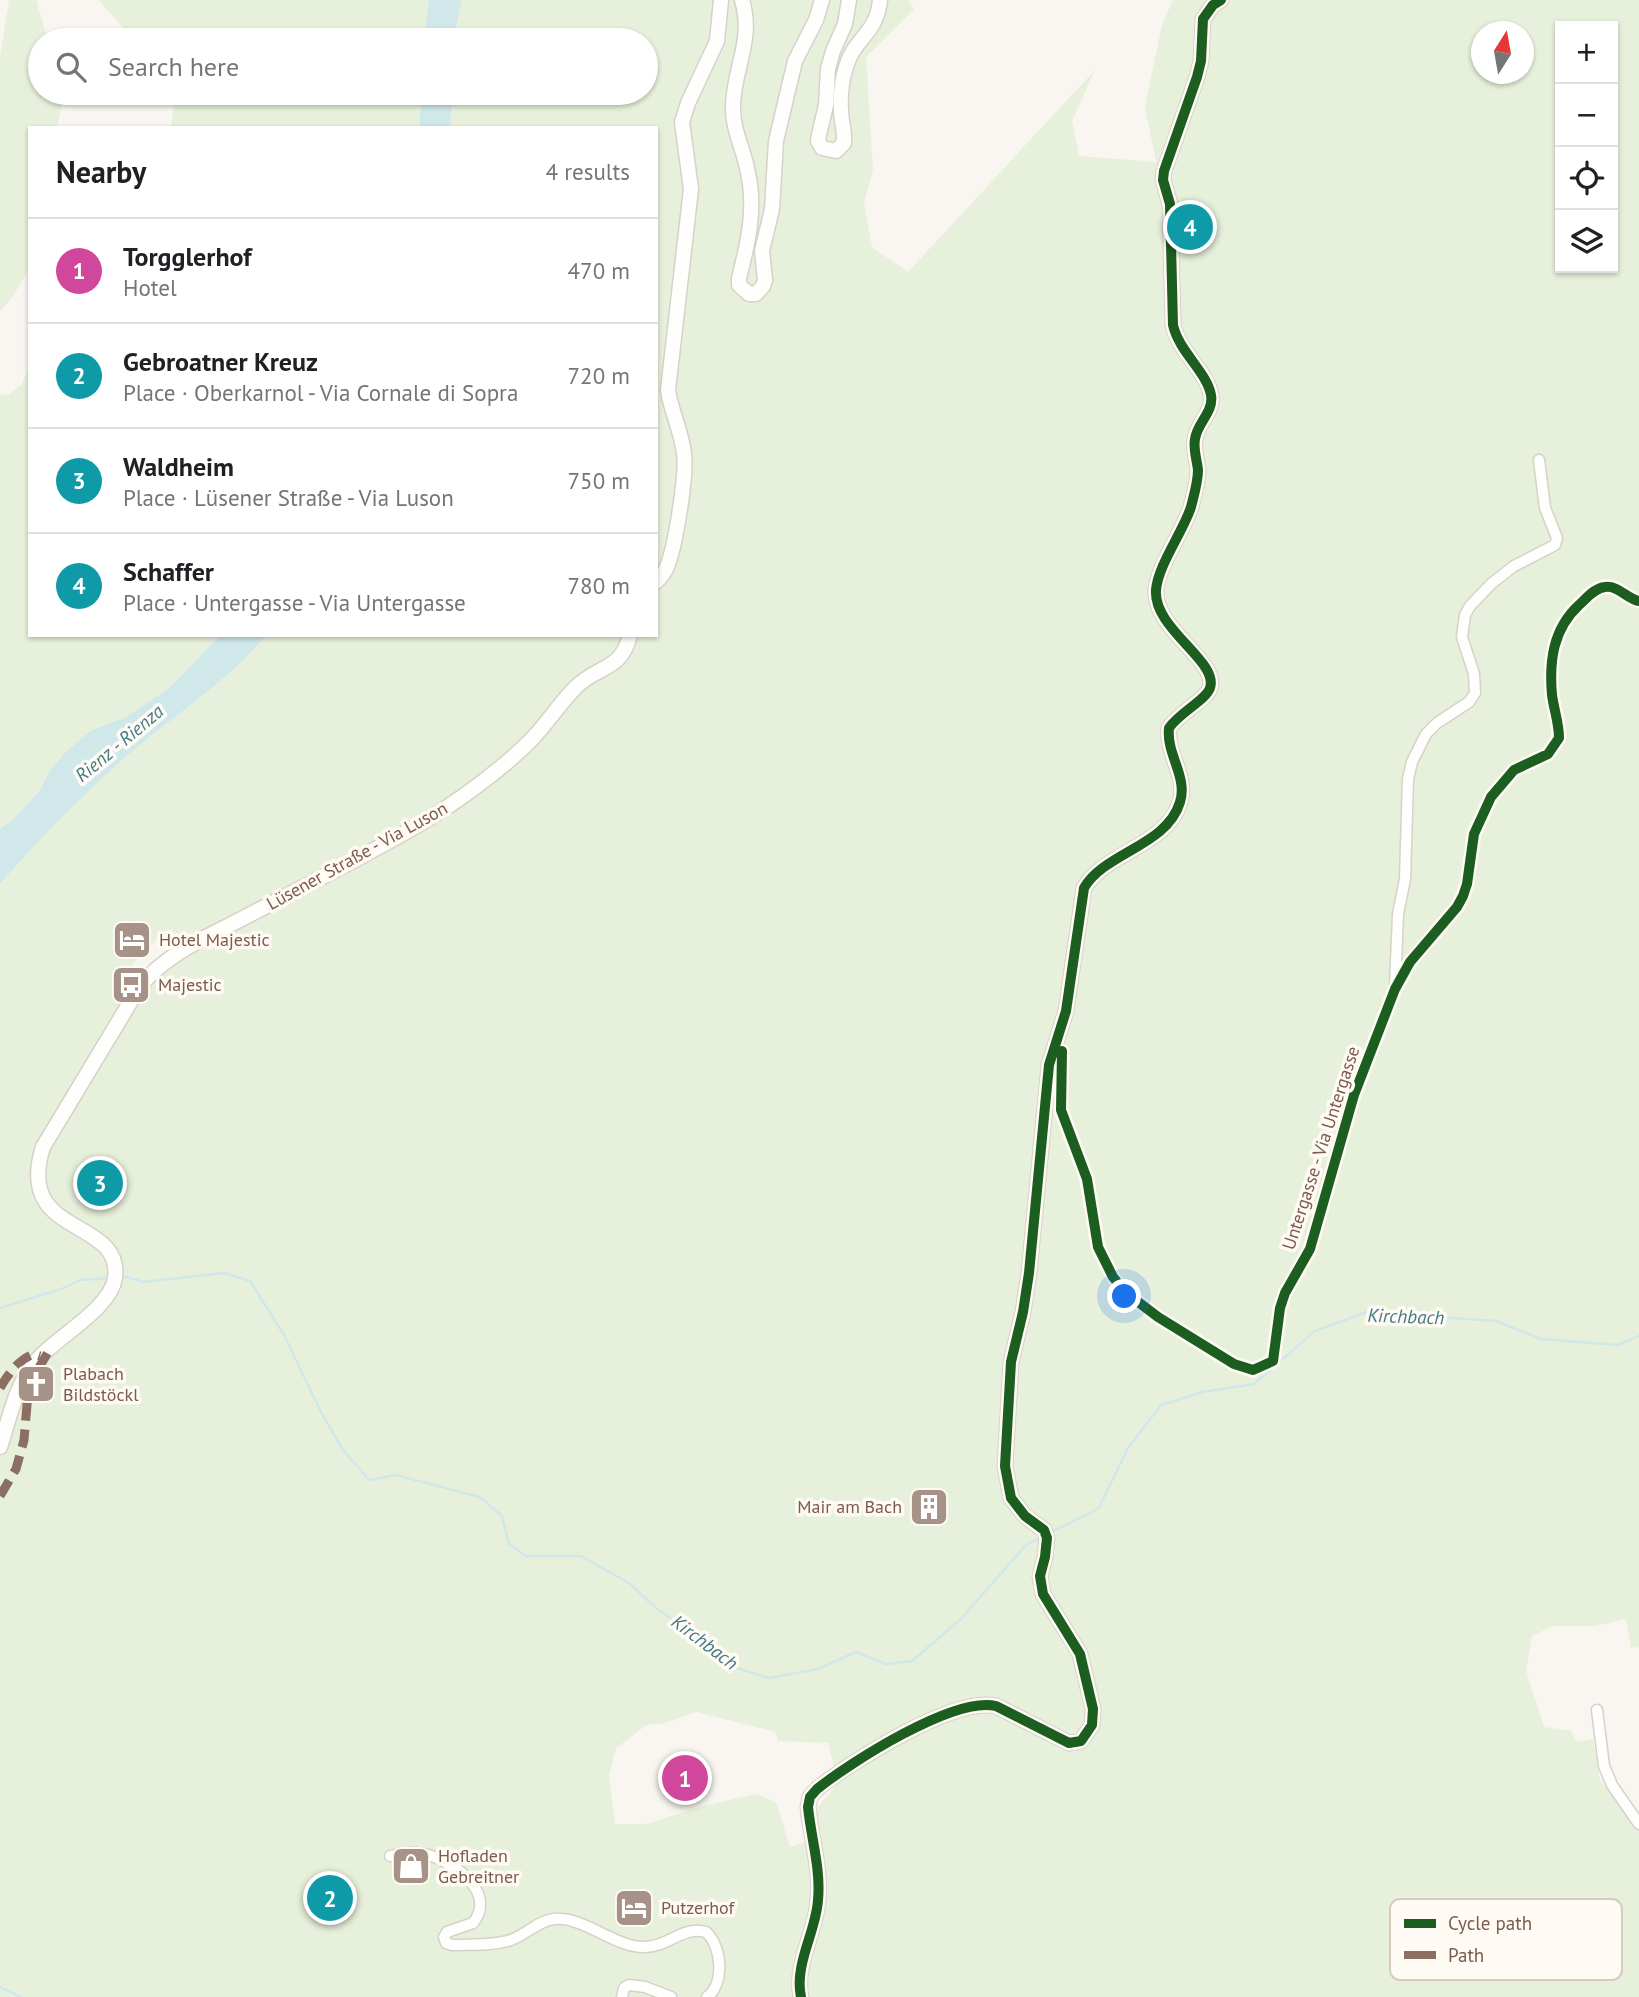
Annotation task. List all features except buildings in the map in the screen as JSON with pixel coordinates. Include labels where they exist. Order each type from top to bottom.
[{"type":"street","points":[[658,580],[670,558],[685,470],[683,443],[670,405],[668,390],[691,189],[682,122],[717,41],[721,0]]},
{"type":"street","points":[[743,0],[747,27],[746,45],[735,88],[733,116],[735,133],[748,170],[752,193],[750,230],[739,278],[739,285],[749,294],[760,290],[765,280],[762,251],[772,209],[776,141],[795,61],[816,20],[822,0]]},
{"type":"street","points":[[849,0],[845,24],[828,69],[826,105],[818,141],[822,148],[830,151],[836,151],[844,143],[841,100],[846,67],[855,47],[877,19],[880,0]]},
{"type":"street","points":[[801,1997],[802,1964],[814,1923],[819,1888],[808,1807],[810,1797],[829,1779],[880,1746],[973,1704],[996,1706],[1069,1743],[1081,1741],[1092,1725],[1093,1709],[1080,1654],[1040,1585],[1047,1538],[1044,1530],[1025,1516],[1011,1498],[1006,1466],[1011,1362],[1029,1273],[1049,1065],[1068,1001],[1084,888],[1096,874],[1158,832],[1175,812],[1180,803],[1181,785],[1169,747],[1169,728],[1183,712],[1209,691],[1211,684],[1208,669],[1176,635],[1167,621],[1160,608],[1156,589],[1192,504],[1198,477],[1195,439],[1211,401],[1206,383],[1180,344],[1173,325],[1170,204],[1163,180],[1201,61],[1203,19],[1213,5],[1221,0]]},
{"type":"street","name":"Untergasse - Via Untergasse","points":[[1395,989],[1397,926],[1405,869],[1408,779],[1412,762],[1426,734],[1437,723],[1469,702],[1475,693],[1474,674],[1462,637],[1462,624],[1470,606],[1491,583],[1514,566],[1555,545],[1557,538],[1542,495],[1539,460]]},
{"type":"street","name":"Untergasse - Via Untergasse","points":[[1054,1045],[1062,1050],[1061,1110],[1087,1180],[1098,1247],[1113,1277],[1125,1292],[1158,1317],[1234,1364],[1254,1370],[1273,1361],[1280,1308],[1285,1293],[1311,1250],[1354,1095],[1395,989],[1410,962],[1457,907],[1463,896],[1474,834],[1492,797],[1514,770],[1548,754],[1559,738],[1552,697],[1551,663],[1557,634],[1568,615],[1595,590],[1612,587],[1639,601]]},
{"type":"street","name":"Lüsener Straße - Via Luson","points":[[0,1447],[18,1392],[32,1366],[102,1303],[113,1289],[114,1262],[110,1251],[96,1237],[55,1214],[44,1200],[39,1182],[39,1166],[43,1147],[143,982],[173,955],[448,807],[529,742],[575,687],[615,663],[627,648],[630,637]]},
{"type":"street","points":[[1597,1710],[1604,1766],[1612,1785],[1639,1824]]},
{"type":"street","points":[[390,1856],[416,1852],[427,1854],[459,1870],[472,1882],[479,1895],[481,1907],[473,1923],[447,1932],[444,1937],[446,1943],[452,1945],[505,1942],[554,1919],[643,1947],[670,1941],[693,1930],[706,1932],[715,1945],[719,1977],[716,1987],[707,1997]]},
{"type":"street","points":[[622,1997],[624,1988],[635,1985],[671,1997]]},
{"type":"green space","points":[[9,0],[36,0],[44,28],[28,28],[28,105],[62,105],[57,126],[28,126],[28,271],[0,311],[0,57]]},
{"type":"green space","points":[[99,0],[429,0],[426,28],[124,28]]},
{"type":"green space","points":[[462,0],[908,0],[914,9],[866,57],[873,170],[864,203],[872,247],[908,272],[1095,70],[1072,121],[1079,156],[1156,162],[1145,107],[1162,25],[1173,0],[1639,0],[1639,1647],[1631,1648],[1626,1619],[1594,1626],[1553,1626],[1532,1636],[1526,1670],[1544,1727],[1571,1731],[1576,1742],[1593,1739],[1600,1780],[1636,1829],[1639,1826],[1639,1997],[0,1997],[0,884],[104,777],[222,680],[264,637],[658,637],[658,126],[450,126],[452,105],[658,105],[658,28],[456,28]],"holes":[[[161,935],[180,944],[136,984],[130,985],[132,965]],[[696,1712],[776,1732],[778,1741],[828,1743],[838,1783],[816,1809],[816,1839],[790,1847],[776,1802],[756,1794],[707,1805],[646,1824],[615,1824],[609,1775],[616,1748],[648,1724],[666,1722]]]},
{"type":"green space","points":[[174,105],[421,105],[419,126],[171,126]]},
{"type":"green space","points":[[28,370],[28,637],[219,637],[168,689],[126,717],[92,730],[50,770],[40,790],[13,820],[0,829],[0,394],[8,395],[22,384]]},
{"type":"water","points":[[429,0],[462,0],[456,28],[426,28]]},
{"type":"water","points":[[421,105],[452,105],[450,126],[419,126]]},
{"type":"water","name":"Rienz - Rienza","points":[[219,637],[264,637],[222,680],[104,777],[0,884],[0,829],[13,820],[40,790],[50,770],[92,730],[126,717],[168,689]]},
{"type":"waterway","name":"Kirchbach","points":[[119,1275],[144,1282],[224,1273],[250,1281],[284,1335],[322,1414],[343,1450],[369,1480],[396,1475],[480,1497],[502,1516],[509,1544],[526,1556],[581,1556],[629,1583],[656,1608],[733,1667],[769,1678],[818,1669],[856,1652],[886,1664],[912,1661],[961,1619],[1026,1545],[1040,1538]]},
{"type":"waterway","name":"Kirchbach","points":[[0,1308],[64,1288],[80,1280],[109,1278]]},
{"type":"waterway","name":"Kirchbach","points":[[1049,1533],[1098,1509],[1128,1448],[1161,1405],[1203,1392],[1254,1384],[1315,1331],[1367,1312],[1496,1321],[1541,1339],[1618,1345],[1639,1336]]},
{"type":"waterway","points":[[0,1987],[21,1997]]},
{"type":"marked path","points":[[0,1496],[16,1469],[24,1440],[28,1393],[33,1378],[51,1347]]},
{"type":"marked path","points":[[0,1388],[10,1372],[23,1359],[34,1354],[40,1356]]},
{"type":"cycle path","points":[[801,1997],[800,1972],[814,1924],[819,1888],[808,1807],[810,1797],[817,1789],[878,1748],[955,1711],[978,1706],[996,1706],[1069,1743],[1081,1741],[1092,1725],[1093,1709],[1080,1654],[1043,1594],[1040,1576],[1047,1538],[1044,1530],[1025,1516],[1011,1498],[1005,1466],[1011,1362],[1029,1273],[1049,1065],[1066,1011],[1084,888],[1106,866],[1149,839],[1173,817],[1182,793],[1169,728],[1208,693],[1210,688],[1210,678],[1205,667],[1164,618],[1156,590],[1161,570],[1191,507],[1198,475],[1194,447],[1196,433],[1211,401],[1208,386],[1181,344],[1173,325],[1170,204],[1163,180],[1201,61],[1203,19],[1213,5],[1221,0]]},
{"type":"cycle path","points":[[1062,1051],[1061,1110],[1087,1179],[1098,1247],[1113,1277],[1125,1292],[1158,1317],[1234,1364],[1253,1370],[1273,1361],[1280,1308],[1285,1293],[1310,1249],[1354,1095],[1395,989],[1410,962],[1457,907],[1463,896],[1474,834],[1491,797],[1514,770],[1548,754],[1559,738],[1551,682],[1552,658],[1563,624],[1597,589],[1614,588],[1639,601]]},
{"type":"place","name":"Schaffer","points":[[1190,227]]},
{"type":"place","name":"Hotel Majestic","points":[[132,940]]},
{"type":"place","name":"Majestic","points":[[131,985]]},
{"type":"place","name":"Waldheim","points":[[100,1183]]},
{"type":"place","name":"Plabach Bildstöckl","points":[[36,1384]]},
{"type":"place","name":"Mair am Bach","points":[[929,1507]]},
{"type":"place","name":"Torgglerhof","points":[[685,1778]]},
{"type":"place","name":"Hofladen Gebreitner","points":[[411,1866]]},
{"type":"place","name":"Gebroatner Kreuz","points":[[330,1898]]},
{"type":"place","name":"Putzerhof","points":[[634,1908]]}]
